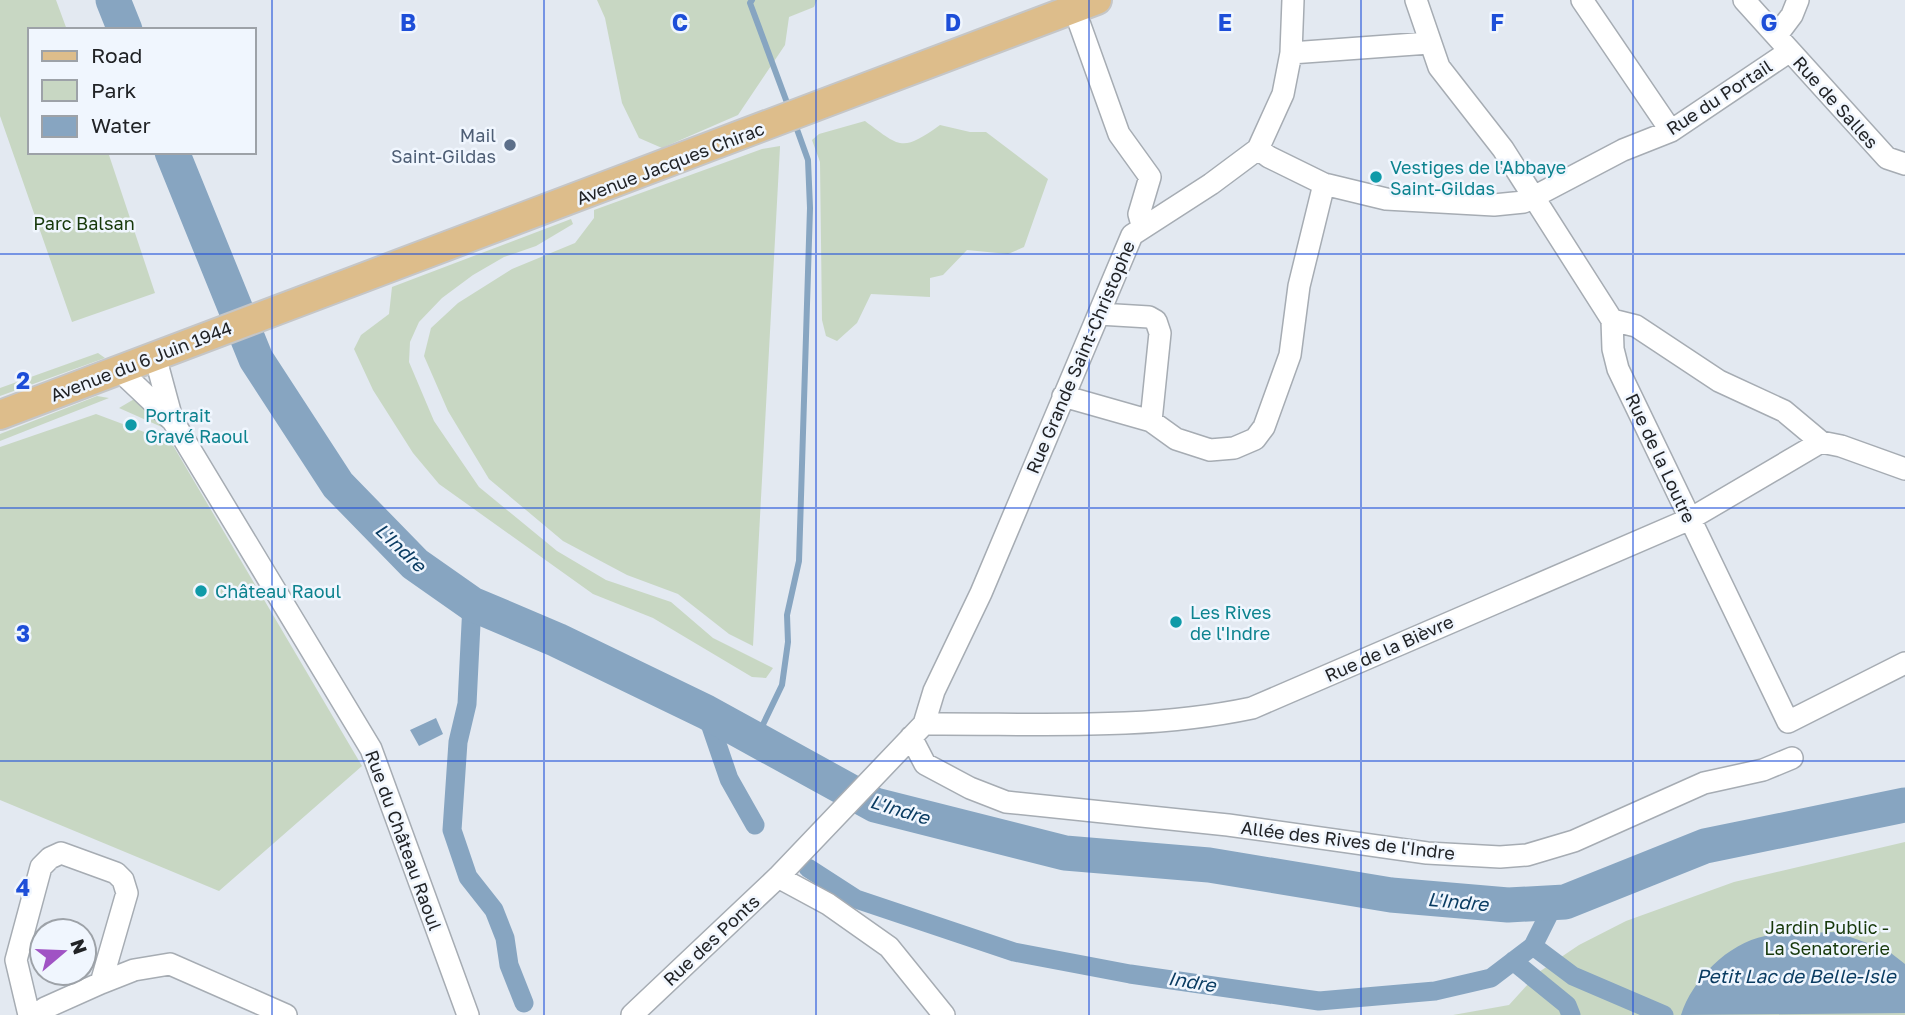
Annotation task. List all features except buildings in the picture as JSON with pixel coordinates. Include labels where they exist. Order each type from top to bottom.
[{"type":"main road","name":"Avenue Jacques Chirac","points":[[242,323],[807,111],[1080,3]]},
{"type":"main road","name":"Avenue du 6 Juin 1944","points":[[0,415],[242,323]]},
{"type":"street","name":"Rue Grande Saint-Christophe","points":[[913,734],[981,593],[1132,235],[1142,225],[1211,184],[1258,149],[1283,94],[1291,53],[1293,0]]},
{"type":"street","name":"Rue de la Loutre","points":[[1416,0],[1439,67],[1503,149],[1612,320],[1613,349],[1618,369],[1788,722],[1905,663]]},
{"type":"street","points":[[1582,0],[1671,131]]},
{"type":"street","name":"Rue de Salles","points":[[1744,0],[1887,158],[1905,164]]},
{"type":"street","points":[[1783,43],[1798,0]]},
{"type":"street","points":[[1080,3],[1119,134],[1150,177],[1139,214],[1142,225]]},
{"type":"street","points":[[1291,53],[1429,43]]},
{"type":"street","name":"Rue du Portail","points":[[1258,149],[1269,158],[1324,184],[1399,200],[1494,205],[1534,198],[1623,150],[1671,131],[1783,43]]},
{"type":"street","points":[[1063,396],[1151,421],[1176,439],[1210,450],[1234,448],[1255,439],[1264,427],[1290,355],[1299,286],[1324,184]]},
{"type":"street","points":[[1100,314],[1149,317],[1156,321],[1160,333],[1151,421]]},
{"type":"street","points":[[1612,320],[1636,326],[1718,381],[1784,411],[1821,442],[1842,446],[1905,469]]},
{"type":"street","name":"Rue du Château Raoul","points":[[164,352],[173,421]]},
{"type":"street","name":"Rue du Château Raoul","points":[[119,370],[173,421],[371,749],[468,1015]]},
{"type":"street","name":"Rue de la Bièvre","points":[[913,734],[1129,725],[1192,720],[1252,708],[1690,519],[1821,442]]},
{"type":"street","name":"Allée des Rives de l'Indre","points":[[913,734],[925,764],[970,789],[1006,802],[1228,825],[1427,853],[1500,857],[1527,855],[1574,841],[1704,783],[1763,770],[1793,758]]},
{"type":"street","name":"Rue des Ponts","points":[[632,1015],[784,870],[913,734]]},
{"type":"street","points":[[29,1015],[16,960],[41,867],[50,858],[61,853],[108,870],[123,880],[127,893],[101,983]]},
{"type":"street","points":[[784,870],[889,947],[943,1014]]},
{"type":"street","points":[[38,1015],[45,1008],[134,970],[170,964],[286,1015]]},
{"type":"green space","name":"Parc Balsan","points":[[0,0],[56,0],[66,28],[28,28],[28,154],[109,154],[155,293],[72,322],[0,116]]},
{"type":"green space","points":[[597,0],[817,0],[814,7],[789,17],[785,45],[738,115],[662,148],[639,138],[622,103],[605,18]]},
{"type":"green space","points":[[865,121],[887,137],[902,143],[917,140],[940,125],[970,132],[986,132],[1048,179],[1024,247],[1008,254],[967,250],[943,275],[930,278],[930,297],[871,294],[857,323],[837,341],[826,336],[822,320],[820,162],[812,140],[819,134]]},
{"type":"green space","points":[[780,146],[753,646],[729,634],[678,594],[627,575],[563,541],[489,479],[448,411],[424,356],[431,328],[458,303],[512,269],[575,243],[594,218],[594,210],[762,149]]},
{"type":"green space","points":[[571,219],[573,224],[536,246],[504,257],[473,275],[442,298],[419,322],[410,342],[409,362],[434,421],[479,487],[557,551],[606,580],[671,602],[713,638],[773,668],[766,678],[752,677],[653,618],[593,594],[439,484],[413,453],[373,390],[354,349],[361,335],[389,314],[392,287]]},
{"type":"green space","points":[[98,353],[105,358],[0,396],[0,388]]},
{"type":"green space","points":[[97,396],[109,398],[0,441],[0,434]]},
{"type":"green space","points":[[136,398],[173,432],[119,408]]},
{"type":"green space","points":[[96,414],[171,442],[362,766],[219,891],[0,800],[0,447]]},
{"type":"green space","name":"Jardin Public - La Senatorerie","points":[[1905,842],[1905,1015],[1453,1015],[1509,1005],[1539,972],[1579,945],[1626,921],[1734,882]]},
{"type":"water","points":[[436,718],[443,734],[419,746],[410,730]]},
{"type":"water","name":"Petit Lac de Belle-Isle","points":[[1836,932],[1887,950],[1905,964],[1905,1013],[1681,1015],[1703,976],[1738,946],[1765,936]]},
{"type":"waterway","name":"L'Indre","points":[[113,0],[124,28]]},
{"type":"waterway","points":[[752,0],[750,3],[789,108]]},
{"type":"waterway","points":[[756,739],[782,685],[788,642],[787,615],[799,561],[810,208],[808,160],[794,121]]},
{"type":"waterway","name":"L'Indre","points":[[173,154],[256,359],[338,485],[415,564],[472,604],[557,640],[706,712],[875,805],[1065,853],[1209,865],[1391,895],[1508,905],[1565,902],[1705,846],[1905,805]]},
{"type":"waterway","points":[[472,604],[467,704],[458,742],[452,830],[468,877],[494,910],[505,938],[509,965],[524,1003]]},
{"type":"waterway","name":"Indre","points":[[706,712],[729,779],[755,825]]},
{"type":"waterway","name":"Indre","points":[[808,868],[856,899],[1014,952],[1130,974],[1319,1001],[1435,991],[1491,978],[1533,946],[1555,902]]},
{"type":"waterway","points":[[1533,946],[1573,976],[1664,1015]]},
{"type":"waterway","points":[[1513,961],[1567,1005],[1571,1015]]},
{"type":"place","name":"Mail Saint-Gildas","points":[[510,145]]},
{"type":"place","name":"Vestiges de l'Abbaye Saint-Gildas","points":[[1376,177]]},
{"type":"place","name":"Portrait Gravé Raoul","points":[[131,425]]},
{"type":"place","name":"Château Raoul","points":[[201,591]]},
{"type":"place","name":"Les Rives de l'Indre","points":[[1176,622]]}]
